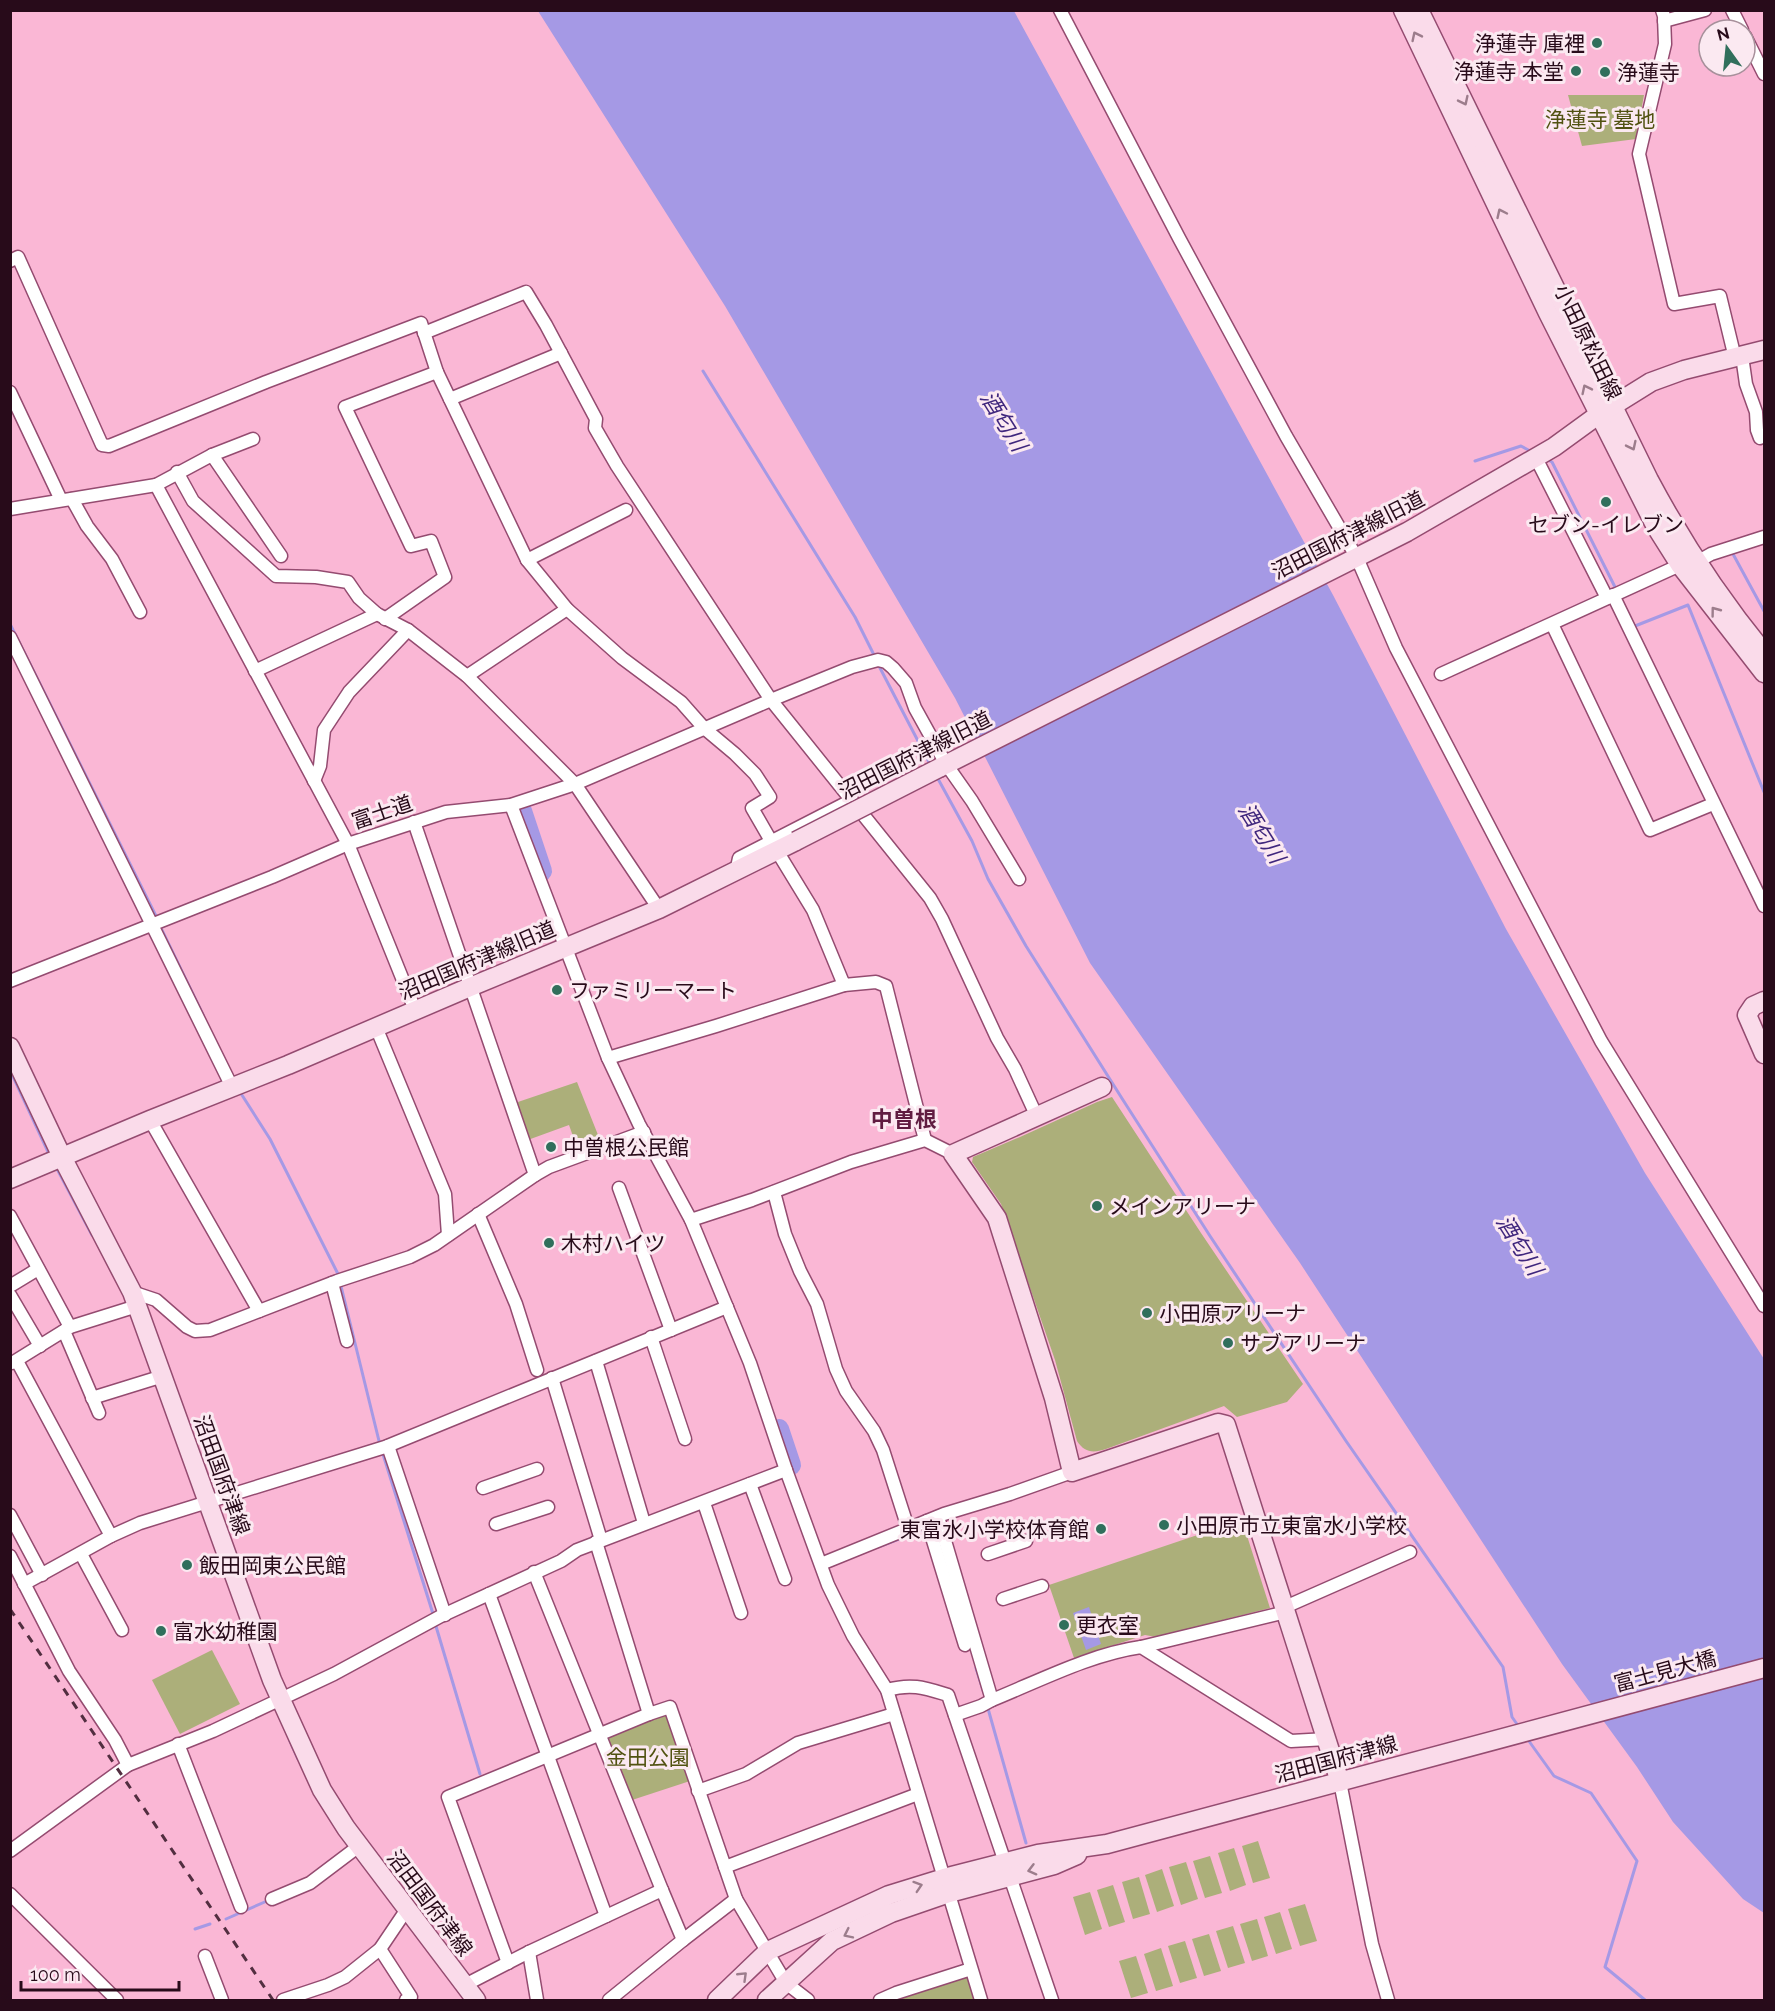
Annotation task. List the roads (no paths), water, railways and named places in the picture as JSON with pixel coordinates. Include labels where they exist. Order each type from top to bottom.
[{"type":"main road","name":"小田原松田線","points":[[1403,10],[1548,313],[1664,509],[1689,564],[1764,673]]},
{"type":"main road","name":"小田原松田線","points":[[1419,10],[1565,307],[1605,410]]},
{"type":"main road","name":"沼田国府津線旧道","points":[[62,1156],[658,909],[736,872],[774,846],[796,841],[1357,558],[1536,458],[1605,410],[1651,382],[1684,370],[1764,350]]},
{"type":"main road","name":"小田原松田線","points":[[1689,564],[1764,653]]},
{"type":"main road","points":[[1764,1001],[1753,1006],[1747,1015],[1764,1054]]},
{"type":"main road","name":"沼田国府津線","points":[[10,1047],[62,1156],[135,1299],[279,1699],[322,1790],[359,1846],[470,1993]]},
{"type":"main road","points":[[1102,1087],[953,1154],[997,1218],[1054,1398],[1072,1472],[1218,1423],[1227,1425],[1340,1782]]},
{"type":"main road","points":[[10,1179],[62,1156]]},
{"type":"main road","name":"富士見大橋","points":[[1577,1718],[1764,1668]]},
{"type":"main road","name":"沼田国府津線","points":[[717,2001],[768,1952],[889,1895],[946,1886],[1007,1869],[1054,1864],[1107,1844],[1577,1718]]},
{"type":"main road","name":"沼田国府津線","points":[[1007,1869],[1036,1848],[1107,1844]]},
{"type":"main road","name":"沼田国府津線","points":[[767,2001],[832,1941],[946,1886]]},
{"type":"street","points":[[1060,10],[1280,426],[1357,558],[1396,648],[1601,1041],[1764,1306]]},
{"type":"street","points":[[1705,10],[1663,16],[1665,44],[1639,154],[1674,304],[1720,296],[1756,412],[1760,438]]},
{"type":"street","points":[[1760,54],[1764,74]]},
{"type":"street","points":[[10,261],[18,257],[102,445],[109,446],[266,382],[421,323],[437,372],[527,560],[567,609],[622,658],[681,702],[704,728],[735,754],[754,774],[770,797],[752,808],[813,910],[844,985]]},
{"type":"street","points":[[424,333],[526,292],[596,419],[595,428],[617,466],[771,700],[930,898],[1037,1117]]},
{"type":"street","points":[[450,399],[561,353]]},
{"type":"street","points":[[255,671],[381,616],[445,577],[431,542],[411,546],[345,407],[437,372]]},
{"type":"street","points":[[10,392],[67,499],[112,559],[140,612]]},
{"type":"street","points":[[10,509],[156,485],[212,455],[253,439]]},
{"type":"street","points":[[212,455],[281,556]]},
{"type":"street","points":[[1536,458],[1610,597],[1764,906]]},
{"type":"street","points":[[177,472],[193,501],[276,576],[316,577],[348,582],[359,598],[381,616],[408,630],[467,676],[575,784],[658,909]]},
{"type":"street","points":[[156,485],[348,844],[415,1010]]},
{"type":"street","points":[[527,560],[627,510]]},
{"type":"street","points":[[1441,674],[1610,597],[1712,554],[1764,537]]},
{"type":"street","points":[[467,676],[567,609]]},
{"type":"street","points":[[1552,624],[1650,830],[1713,804]]},
{"type":"street","points":[[314,781],[320,766],[324,729],[350,692],[408,630]]},
{"type":"street","points":[[10,637],[237,1085]]},
{"type":"street","name":"富士道","points":[[10,981],[348,844],[446,812],[511,805],[575,784],[862,663],[878,660],[886,662],[906,684],[943,766]]},
{"type":"street","points":[[943,766],[972,801],[1019,879]]},
{"type":"street","points":[[774,846],[852,800]]},
{"type":"street","points":[[511,805],[608,1058],[691,1221],[750,1363],[828,1586],[853,1636],[887,1690],[981,2001]]},
{"type":"street","points":[[414,822],[535,1175]]},
{"type":"street","points":[[608,1058],[844,985],[876,982],[886,986],[926,1140]]},
{"type":"street","points":[[376,1027],[444,1194],[448,1235]]},
{"type":"street","points":[[150,1120],[259,1311]]},
{"type":"street","points":[[111,1536],[14,1362],[67,1329],[135,1299],[156,1300],[195,1331],[210,1330],[337,1281],[410,1257],[434,1245],[549,1167],[644,1132]]},
{"type":"street","points":[[691,1221],[851,1162],[926,1140],[953,1154]]},
{"type":"street","points":[[619,1188],[671,1330]]},
{"type":"street","points":[[774,1192],[792,1253],[817,1304],[836,1369],[846,1391],[884,1449],[908,1528]]},
{"type":"street","points":[[478,1214],[516,1304],[537,1370]]},
{"type":"street","points":[[10,1216],[67,1329],[99,1413]]},
{"type":"street","points":[[10,1286],[38,1269]]},
{"type":"street","points":[[337,1281],[347,1341]]},
{"type":"street","points":[[10,1295],[40,1346]]},
{"type":"street","points":[[24,1584],[111,1536],[140,1523],[383,1448],[727,1307]]},
{"type":"street","points":[[651,1337],[686,1439]]},
{"type":"street","points":[[596,1361],[644,1523]]},
{"type":"street","points":[[92,1398],[163,1376]]},
{"type":"street","points":[[552,1378],[649,1714]]},
{"type":"street","points":[[383,1448],[439,1618]]},
{"type":"street","points":[[483,1488],[537,1468]]},
{"type":"street","points":[[10,1851],[128,1765],[178,1743],[213,1731],[334,1674],[439,1618],[561,1561],[577,1550],[786,1470]]},
{"type":"street","points":[[820,1564],[856,1554],[908,1528],[932,1523],[1072,1472]]},
{"type":"street","points":[[750,1484],[785,1579]]},
{"type":"street","points":[[704,1503],[741,1613]]},
{"type":"street","points":[[496,1524],[548,1507]]},
{"type":"street","points":[[10,1515],[42,1575]]},
{"type":"street","points":[[932,1523],[965,1645]]},
{"type":"street","points":[[932,1523],[993,1700]]},
{"type":"street","points":[[988,1554],[1026,1541]]},
{"type":"street","points":[[955,1715],[1124,1649],[1141,1647],[1285,1610],[1410,1552]]},
{"type":"street","points":[[81,1554],[122,1630]]},
{"type":"street","points":[[10,1556],[69,1671],[115,1740],[128,1765]]},
{"type":"street","points":[[534,1572],[683,1940]]},
{"type":"street","points":[[1003,1599],[1042,1586]]},
{"type":"street","points":[[489,1594],[606,1916]]},
{"type":"street","points":[[1141,1647],[1291,1741],[1327,1739]]},
{"type":"street","points":[[887,1690],[900,1686],[920,1686],[948,1695],[1052,2001]]},
{"type":"street","points":[[508,1963],[448,1797],[670,1707],[736,1899],[786,1983],[808,2001]]},
{"type":"street","points":[[698,1791],[746,1774],[798,1743],[894,1714]]},
{"type":"street","points":[[178,1743],[241,1907]]},
{"type":"street","points":[[1340,1782],[1372,1944],[1388,2001]]},
{"type":"street","points":[[724,1867],[918,1794]]},
{"type":"street","points":[[272,1899],[310,1883],[359,1846]]},
{"type":"street","points":[[470,1993],[508,1963],[662,1890]]},
{"type":"street","points":[[10,1894],[117,2001]]},
{"type":"street","points":[[609,2001],[736,1899]]},
{"type":"street","points":[[283,2000],[345,1977],[380,1949],[407,1910]]},
{"type":"street","points":[[380,1949],[411,1997],[406,2001]]},
{"type":"street","points":[[529,1952],[537,2001]]},
{"type":"street","points":[[206,1956],[222,2001]]},
{"type":"street","points":[[880,2001],[896,1992],[971,1969]]},
{"type":"water","name":"酒匂川","points":[[538,11],[1014,11],[1333,595],[1506,929],[1645,1173],[1764,1359],[1764,1913],[1743,1899],[1673,1822],[1637,1767],[1562,1664],[1300,1263],[1090,963],[955,698],[725,306]]},
{"type":"water","points":[[1089,1607],[1101,1644],[1086,1650],[1073,1613]]},
{"type":"waterway","points":[[703,371],[855,617],[875,657]]},
{"type":"waterway","points":[[1475,461],[1521,446],[1532,452]]},
{"type":"waterway","points":[[1546,459],[1552,462],[1616,589]]},
{"type":"waterway","points":[[1733,554],[1764,611]]},
{"type":"waterway","points":[[1635,626],[1688,605],[1764,792]]},
{"type":"waterway","points":[[10,624],[157,918]]},
{"type":"waterway","points":[[879,666],[931,766]]},
{"type":"waterway","points":[[937,777],[972,841],[988,879],[1026,946],[1123,1100],[1346,1441],[1503,1667],[1512,1717],[1519,1727]]},
{"type":"waterway","points":[[522,811],[542,871]]},
{"type":"waterway","points":[[159,924],[203,1015]]},
{"type":"waterway","points":[[10,1070],[50,1156]]},
{"type":"waterway","points":[[240,1092],[270,1139],[339,1276]]},
{"type":"waterway","points":[[56,1167],[92,1235]]},
{"type":"waterway","points":[[340,1282],[380,1445]]},
{"type":"waterway","points":[[779,1429],[791,1465]]},
{"type":"waterway","points":[[382,1451],[434,1617]]},
{"type":"waterway","points":[[878,1547],[925,1529]]},
{"type":"waterway","points":[[435,1623],[480,1774]]},
{"type":"waterway","points":[[976,1668],[984,1693]]},
{"type":"waterway","points":[[987,1705],[1026,1843]]},
{"type":"waterway","points":[[1526,1737],[1554,1776],[1591,1793],[1637,1861],[1605,1967],[1645,2000]]},
{"type":"waterway","points":[[290,1741],[298,1759]]},
{"type":"waterway","points":[[226,1919],[267,1901]]},
{"type":"waterway","points":[[195,1929],[210,1924]]},
{"type":"railway","points":[[10,1609],[273,2000]]},
{"type":"place","name":"浄蓮寺 庫裡","points":[[1597,43]]},
{"type":"place","name":"浄蓮寺 本堂","points":[[1576,71]]},
{"type":"place","name":"浄蓮寺","points":[[1605,72]]},
{"type":"place","name":"セブン-イレブン","points":[[1606,502]]},
{"type":"place","name":"ファミリーマート","points":[[557,990]]},
{"type":"place","name":"中曽根公民館","points":[[551,1147]]},
{"type":"place","name":"メインアリーナ","points":[[1097,1206]]},
{"type":"place","name":"木村ハイツ","points":[[549,1243]]},
{"type":"place","name":"小田原アリーナ","points":[[1147,1313]]},
{"type":"place","name":"サブアリーナ","points":[[1228,1343]]},
{"type":"place","name":"小田原市立東富水小学校","points":[[1164,1525]]},
{"type":"place","name":"東富水小学校体育館","points":[[1101,1529]]},
{"type":"place","name":"飯田岡東公民館","points":[[187,1565]]},
{"type":"place","name":"更衣室","points":[[1064,1625]]},
{"type":"place","name":"富水幼稚園","points":[[161,1631]]},
{"type":"district","name":"中曽根","points":[[904,1119]]},
{"type":"park label","name":"浄蓮寺 墓地","points":[[1600,119]]},
{"type":"park label","name":"金田公園","points":[[648,1757]]}]
